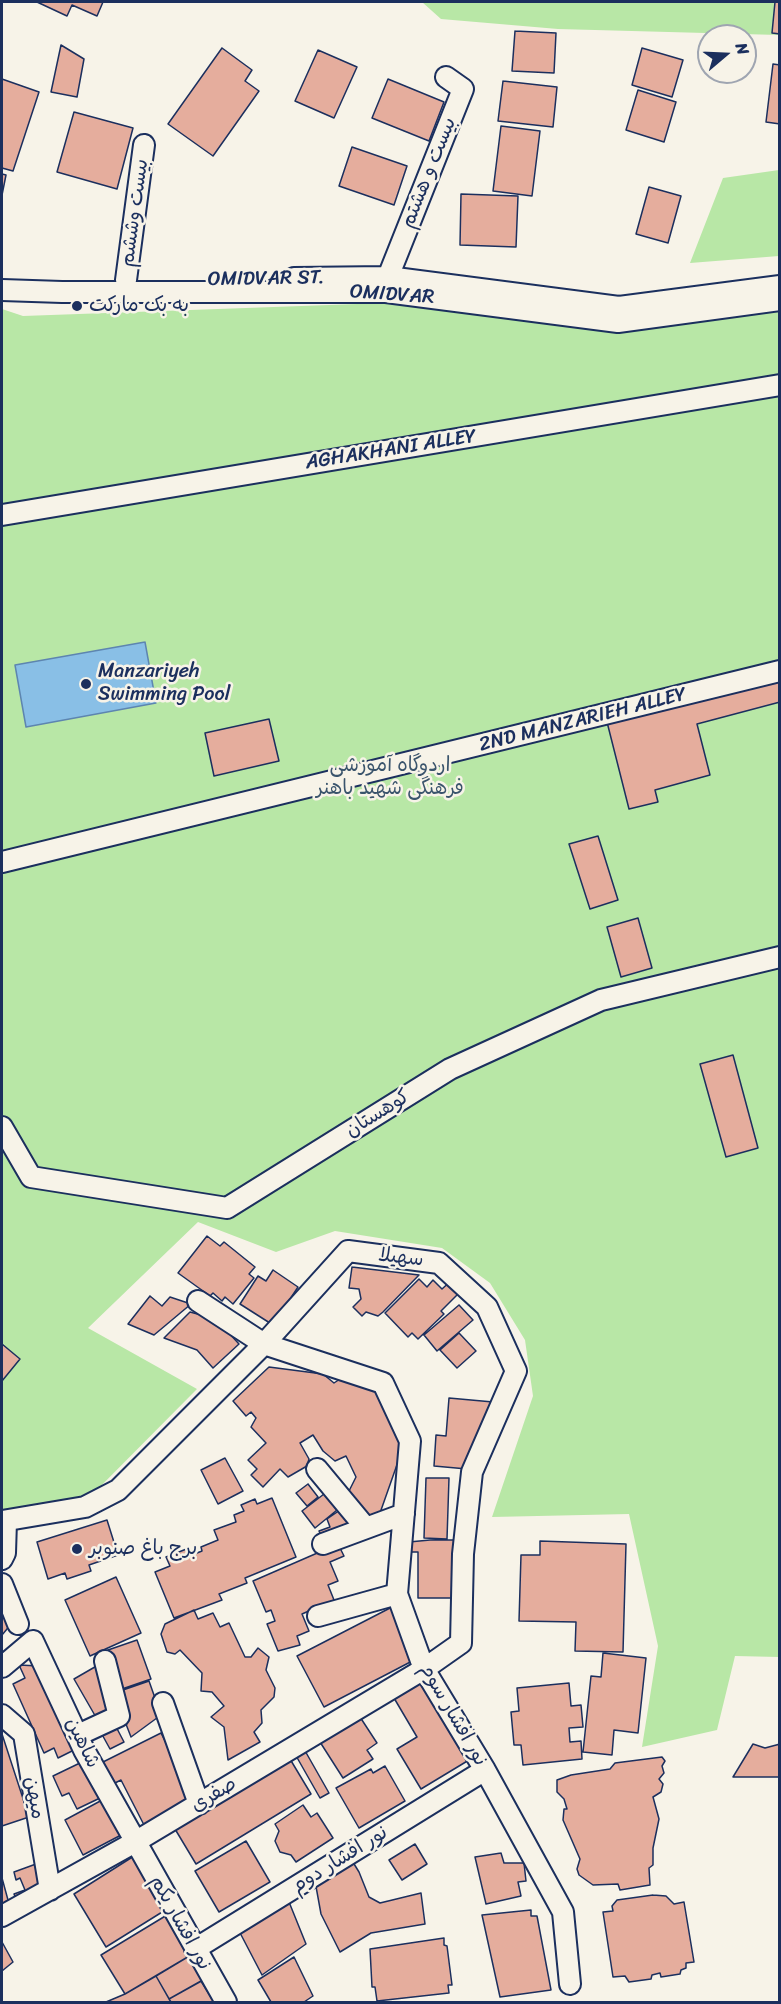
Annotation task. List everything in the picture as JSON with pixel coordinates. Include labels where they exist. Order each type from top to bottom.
[{"type":"street","name":"بیست و هشتم","points":[[387,284],[463,89],[446,77]]},
{"type":"street","name":"بیست وششم","points":[[126,280],[144,145]]},
{"type":"street","name":"OMIDVAR ST.","points":[[2,279],[387,284],[618,314],[663,310]]},
{"type":"street","name":"OMIDVAR","points":[[2,290],[62,292],[387,284]]},
{"type":"street","points":[[663,310],[780,286]]},
{"type":"street","points":[[663,310],[780,300]]},
{"type":"street","name":"AGHAKHANI ALLEY","points":[[2,514],[780,385]]},
{"type":"street","name":"2ND MANZARIEH ALLEY","points":[[2,862],[780,671]]},
{"type":"street","name":"کوهستان","points":[[2,1127],[31,1177],[227,1208],[450,1070],[601,1000],[780,957]]},
{"type":"street","name":"سهیلا","points":[[4,1521],[85,1507],[118,1490],[264,1344],[348,1251],[439,1263],[487,1307],[516,1371],[472,1472],[463,1554],[461,1643],[424,1670]]},
{"type":"street","name":"نور افشار سوم","points":[[198,1301],[264,1344],[383,1383],[410,1441],[397,1594],[424,1670],[485,1770],[563,1912],[570,1984]]},
{"type":"street","points":[[317,1469],[366,1528]]},
{"type":"street","points":[[323,1544],[404,1514]]},
{"type":"street","points":[[2,1559],[5,1553],[4,1521]]},
{"type":"street","points":[[2,1584],[18,1624]]},
{"type":"street","points":[[318,1616],[397,1594]]},
{"type":"street","name":"شاهین","points":[[2,1666],[33,1641],[78,1735],[135,1842]]},
{"type":"street","points":[[78,1735],[119,1716],[105,1661]]},
{"type":"street","name":"صفری","points":[[2,1916],[135,1842],[424,1670]]},
{"type":"street","points":[[163,1703],[199,1804]]},
{"type":"street","name":"میهن","points":[[2,1715],[24,1734],[50,1890]]},
{"type":"street","name":"نور افشار دوم","points":[[195,1949],[485,1770]]},
{"type":"street","name":"نور افشار یکم","points":[[135,1842],[226,2002]]},
{"type":"green space","points":[[422,2],[779,2],[779,35],[757,34],[757,24],[697,24],[697,33],[558,29],[441,19]]},
{"type":"green space","points":[[779,170],[779,256],[690,263],[723,178]]},
{"type":"green space","name":"اردوگاه آموزشی فرهنگی شهید باهنر","points":[[385,303],[620,333],[779,309],[779,1657],[735,1656],[717,1730],[642,1747],[658,1646],[629,1514],[492,1517],[533,1396],[525,1340],[490,1283],[442,1248],[335,1231],[276,1252],[198,1222],[88,1328],[197,1389],[85,1502],[2,1511],[2,309],[23,316]]},
{"type":"water","name":"Manzariyeh Swimming Pool","points":[[145,642],[156,703],[26,727],[15,665]]},
{"type":"building","points":[[37,2],[103,2],[97,16],[72,5],[67,16]]},
{"type":"building","points":[[775,2],[780,2],[780,34],[772,33]]},
{"type":"building","points":[[515,31],[556,33],[554,73],[512,71]]},
{"type":"building","points":[[61,45],[84,59],[77,97],[51,92]]},
{"type":"building","points":[[222,48],[252,70],[245,81],[259,91],[213,156],[168,124]]},
{"type":"building","points":[[642,48],[683,60],[672,97],[632,85]]},
{"type":"building","points":[[318,50],[357,67],[334,118],[295,101]]},
{"type":"building","points":[[773,64],[780,65],[780,124],[766,122]]},
{"type":"building","points":[[2,79],[39,92],[13,171],[2,168]]},
{"type":"building","points":[[388,79],[444,102],[429,141],[372,118]]},
{"type":"building","points":[[503,81],[557,87],[553,127],[498,121]]},
{"type":"building","points":[[638,90],[676,102],[664,142],[626,130]]},
{"type":"building","points":[[74,112],[133,128],[117,189],[57,172]]},
{"type":"building","points":[[501,126],[540,131],[532,196],[493,191]]},
{"type":"building","points":[[352,147],[407,166],[394,205],[339,186]]},
{"type":"building","points":[[2,174],[6,175],[2,195]]},
{"type":"building","points":[[649,187],[681,196],[668,243],[636,234]]},
{"type":"building","points":[[461,194],[518,196],[516,247],[460,245]]},
{"type":"building","points":[[780,677],[780,702],[697,724],[710,775],[655,790],[658,802],[629,809],[607,722]]},
{"type":"building","points":[[269,719],[279,761],[214,776],[205,733]]},
{"type":"building","points":[[598,836],[618,900],[590,909],[569,844]]},
{"type":"building","points":[[638,918],[652,968],[621,977],[607,927]]},
{"type":"building","points":[[733,1055],[758,1148],[726,1157],[700,1064]]},
{"type":"building","points":[[207,1236],[220,1246],[224,1242],[255,1267],[249,1274],[254,1278],[233,1304],[225,1297],[222,1301],[213,1293],[210,1296],[178,1273]]},
{"type":"building","points":[[352,1267],[419,1275],[378,1316],[366,1312],[362,1316],[353,1307],[361,1299],[359,1289],[349,1288]]},
{"type":"building","points":[[273,1270],[298,1287],[273,1325],[240,1304],[258,1276],[266,1281]]},
{"type":"building","points":[[419,1279],[427,1287],[433,1280],[442,1289],[453,1279],[463,1289],[441,1311],[444,1314],[418,1339],[412,1333],[408,1337],[385,1313]]},
{"type":"building","points":[[150,1296],[162,1306],[170,1297],[191,1304],[154,1335],[128,1324]]},
{"type":"building","points":[[459,1305],[473,1320],[437,1351],[424,1335]]},
{"type":"building","points":[[190,1312],[216,1319],[239,1344],[213,1368],[197,1350],[164,1338]]},
{"type":"building","points":[[459,1333],[476,1351],[457,1368],[440,1350]]},
{"type":"building","points":[[2,1344],[20,1359],[2,1381]]},
{"type":"building","points":[[269,1367],[323,1374],[334,1383],[343,1377],[375,1387],[405,1442],[380,1513],[370,1520],[349,1491],[356,1477],[346,1456],[335,1461],[323,1451],[313,1435],[300,1443],[309,1459],[307,1466],[288,1477],[280,1469],[263,1487],[251,1475],[257,1469],[248,1460],[266,1443],[251,1427],[256,1418],[251,1412],[246,1416],[233,1401]]},
{"type":"building","points":[[449,1398],[493,1402],[467,1469],[434,1466],[436,1435],[446,1436]]},
{"type":"building","points":[[225,1458],[243,1491],[218,1504],[201,1470]]},
{"type":"building","points":[[426,1478],[449,1478],[447,1539],[424,1538]]},
{"type":"building","points":[[308,1484],[318,1497],[307,1506],[296,1493]]},
{"type":"building","points":[[324,1494],[337,1510],[315,1528],[302,1511]]},
{"type":"building","points":[[272,1498],[296,1557],[245,1578],[247,1583],[219,1594],[222,1600],[174,1618],[155,1572],[170,1566],[166,1557],[189,1548],[192,1555],[202,1551],[201,1547],[218,1540],[214,1530],[236,1522],[234,1515],[244,1511],[241,1505],[255,1499],[257,1504]]},
{"type":"building","points":[[343,1508],[357,1527],[323,1540],[319,1531],[330,1527],[327,1519]]},
{"type":"building","name":"برج باغ صنوبر","points":[[107,1520],[118,1555],[89,1565],[91,1571],[67,1579],[65,1573],[48,1579],[37,1542]]},
{"type":"building","points":[[456,1540],[456,1598],[418,1598],[418,1552],[409,1552],[409,1542]]},
{"type":"building","points":[[540,1541],[626,1544],[623,1652],[575,1651],[576,1622],[519,1621],[521,1555],[540,1555]]},
{"type":"building","points":[[338,1544],[344,1556],[330,1562],[338,1581],[328,1585],[334,1600],[302,1614],[309,1631],[297,1636],[300,1645],[278,1651],[267,1624],[275,1621],[271,1610],[266,1612],[253,1581]]},
{"type":"building","points":[[116,1577],[141,1633],[90,1656],[65,1600]]},
{"type":"building","points":[[2,1604],[12,1623],[2,1635]]},
{"type":"building","points":[[392,1607],[418,1658],[324,1707],[297,1656]]},
{"type":"building","points":[[194,1610],[198,1619],[213,1613],[220,1627],[229,1623],[245,1657],[251,1657],[258,1648],[269,1657],[266,1670],[275,1688],[274,1697],[261,1710],[262,1723],[254,1732],[260,1742],[228,1760],[224,1727],[211,1717],[224,1706],[212,1692],[201,1691],[202,1673],[180,1650],[175,1654],[167,1652],[161,1634],[165,1624]]},
{"type":"building","points":[[137,1640],[151,1679],[122,1689],[108,1650]]},
{"type":"building","points":[[603,1653],[646,1658],[638,1733],[614,1730],[612,1755],[583,1752],[591,1676],[601,1677]]},
{"type":"building","points":[[100,1664],[106,1676],[99,1680],[116,1708],[97,1719],[74,1679]]},
{"type":"building","points":[[19,1665],[39,1666],[76,1749],[58,1758],[54,1748],[44,1753],[13,1684],[25,1678]]},
{"type":"building","points":[[149,1681],[161,1715],[131,1737],[124,1719],[130,1717],[123,1690]]},
{"type":"building","points":[[422,1681],[469,1760],[421,1789],[397,1749],[417,1737],[394,1698]]},
{"type":"building","points":[[569,1683],[571,1706],[581,1705],[583,1727],[569,1728],[570,1742],[581,1741],[582,1759],[523,1765],[521,1745],[514,1745],[511,1712],[519,1711],[517,1688]]},
{"type":"building","points":[[360,1717],[377,1743],[367,1750],[373,1759],[343,1778],[320,1742]]},
{"type":"building","points":[[113,1721],[124,1742],[110,1749],[99,1729]]},
{"type":"building","points":[[161,1733],[195,1800],[144,1825],[121,1780],[107,1787],[97,1765]]},
{"type":"building","points":[[2,1734],[29,1817],[2,1826]]},
{"type":"building","points":[[753,1744],[765,1748],[780,1744],[780,1777],[733,1777]]},
{"type":"building","points":[[304,1749],[329,1793],[320,1798],[295,1754]]},
{"type":"building","points":[[662,1757],[665,1761],[662,1766],[664,1773],[659,1779],[663,1784],[661,1792],[653,1797],[659,1819],[653,1848],[653,1865],[649,1868],[650,1885],[620,1890],[618,1884],[593,1885],[579,1875],[577,1869],[580,1859],[563,1820],[564,1809],[567,1809],[564,1799],[557,1792],[557,1780],[571,1775],[610,1769],[615,1763]]},
{"type":"building","points":[[290,1759],[311,1794],[196,1864],[175,1829]]},
{"type":"building","points":[[82,1762],[100,1798],[77,1809],[69,1793],[62,1796],[53,1776]]},
{"type":"building","points":[[385,1766],[405,1801],[359,1828],[336,1788],[371,1769],[373,1773]]},
{"type":"building","points":[[104,1799],[123,1834],[83,1855],[65,1820]]},
{"type":"building","points":[[303,1805],[311,1817],[317,1813],[333,1838],[296,1862],[291,1855],[280,1852],[275,1841],[279,1831],[275,1824]]},
{"type":"building","points":[[246,1841],[270,1882],[219,1912],[195,1871]]},
{"type":"building","points":[[415,1844],[427,1864],[402,1880],[389,1860]]},
{"type":"building","points":[[501,1853],[504,1863],[524,1863],[526,1881],[518,1882],[521,1896],[486,1904],[475,1857]]},
{"type":"building","points":[[134,1856],[167,1909],[106,1947],[74,1894]]},
{"type":"building","points":[[351,1859],[369,1897],[380,1903],[421,1893],[425,1924],[371,1933],[340,1952],[321,1914],[315,1881]]},
{"type":"building","points":[[36,1864],[45,1888],[16,1899],[14,1894],[25,1890],[20,1878],[16,1880],[14,1872]]},
{"type":"building","points":[[2,1878],[8,1900],[2,1904]]},
{"type":"building","points":[[653,1895],[666,1896],[674,1904],[684,1902],[694,1962],[686,1963],[686,1968],[681,1970],[680,1974],[661,1977],[660,1973],[652,1975],[651,1979],[629,1982],[625,1976],[613,1977],[603,1912],[613,1911],[612,1906],[617,1900]]},
{"type":"building","points":[[287,1897],[306,1944],[262,1975],[238,1929]]},
{"type":"building","points":[[531,1910],[531,1916],[537,1916],[551,1990],[500,1997],[482,1915]]},
{"type":"building","points":[[167,1915],[191,1955],[125,1994],[101,1955]]},
{"type":"building","points":[[444,1938],[452,1985],[448,1985],[449,1993],[377,2001],[375,1987],[372,1987],[370,1949]]},
{"type":"building","points":[[2,1942],[13,1962],[2,1971]]},
{"type":"building","points":[[191,1955],[205,1979],[169,1999],[156,1976]]},
{"type":"building","points":[[294,1957],[313,1996],[304,2002],[271,2002],[258,1980]]},
{"type":"building","points":[[156,1976],[171,2002],[106,2002],[125,1994]]},
{"type":"building","points":[[201,1981],[214,2002],[171,2002],[169,1999]]},
{"type":"place","name":"به بک مارکت","points":[[77,306]]},
{"type":"place","name":"Manzariyeh Swimming Pool","points":[[86,684]]},
{"type":"place","name":"برج باغ صنوبر","points":[[77,1549]]}]
